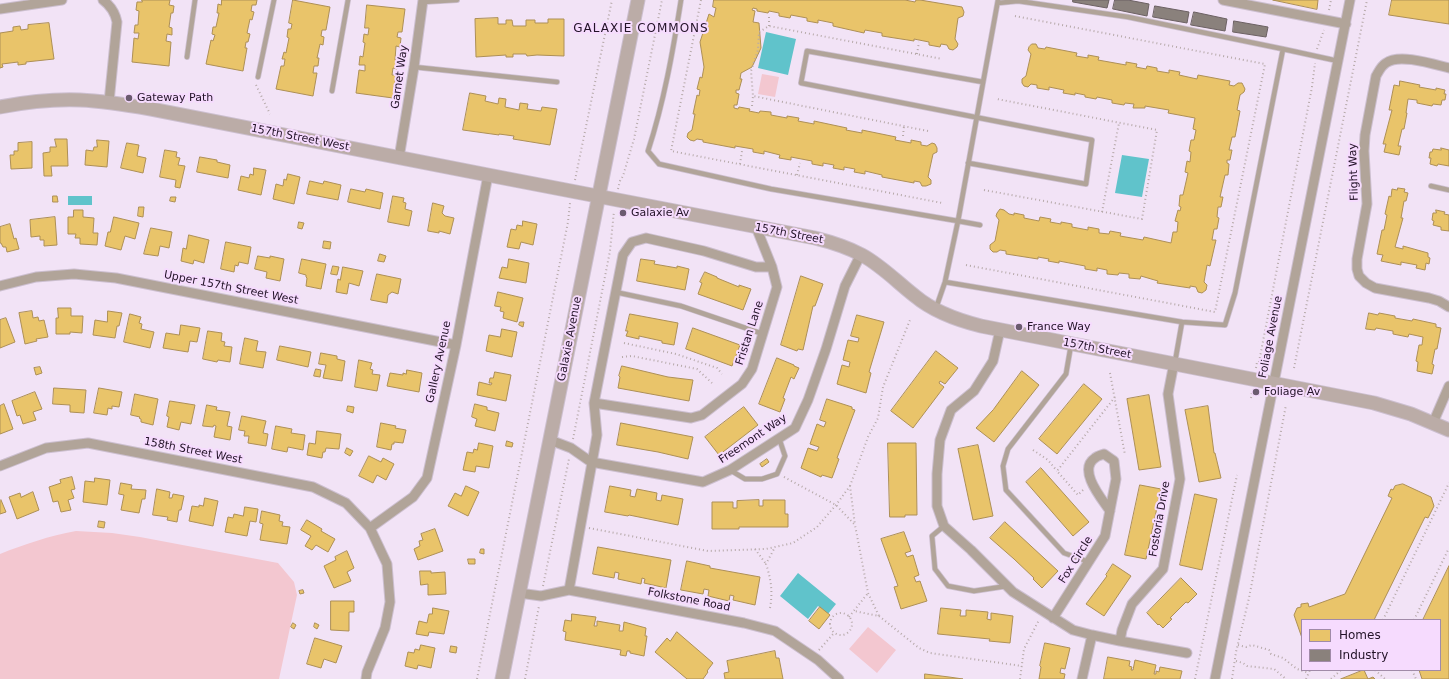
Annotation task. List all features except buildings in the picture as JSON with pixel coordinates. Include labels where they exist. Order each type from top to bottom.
[{"type":"street","points":[[0,9],[62,0]]},
{"type":"street","points":[[103,0],[110,6],[115,14],[117,22],[109,102]]},
{"type":"street","name":"Galaxie Avenue","points":[[502,679],[638,0]]},
{"type":"street","points":[[1223,0],[1346,24]]},
{"type":"street","name":"Foliage Avenue","points":[[1215,679],[1350,0]]},
{"type":"street","name":"Garnet Way","points":[[399,158],[423,1]]},
{"type":"street","name":"Flight Way","points":[[1449,68],[1404,58],[1387,62],[1376,76],[1365,136],[1364,151],[1367,204],[1357,259],[1359,276],[1366,283],[1375,288],[1429,298],[1439,301],[1449,307]]},
{"type":"street","name":"157th Street West","points":[[0,107],[49,101],[80,100],[109,102],[598,197]]},
{"type":"street","name":"Gallery Avenue","points":[[370,528],[413,497],[427,478],[456,345],[488,176]]},
{"type":"street","name":"157th Street","points":[[598,197],[815,238],[839,245],[861,254],[881,267],[916,297],[936,310],[958,320],[1000,330],[1174,363],[1391,407],[1449,430]]},
{"type":"street","name":"Fristan Lane","points":[[594,403],[691,418],[702,415],[742,384],[752,369],[777,287],[772,267],[756,227]]},
{"type":"street","points":[[569,590],[597,435],[594,403],[623,255],[632,242],[646,238],[704,251],[756,267],[772,267]]},
{"type":"street","name":"Freemont Way","points":[[550,440],[572,448],[591,462],[703,482],[730,470],[795,428],[808,400],[826,349],[845,286],[861,254]]},
{"type":"street","name":"Upper 157th Street West","points":[[0,286],[36,277],[74,274],[116,278],[456,345]]},
{"type":"street","points":[[1000,330],[993,362],[974,391],[951,410],[940,440],[937,474],[938,506],[944,526],[972,550],[1013,592],[1073,630],[1120,641],[1187,653]]},
{"type":"street","name":"Fostoria Drive","points":[[1120,641],[1122,630],[1132,604],[1163,569],[1180,479],[1168,394],[1174,363]]},
{"type":"street","points":[[1434,423],[1449,386]]},
{"type":"street","name":"158th Street West","points":[[0,466],[46,448],[88,443],[313,487],[346,503],[370,528],[387,564],[390,602],[385,628],[367,672],[366,679]]},
{"type":"street","name":"Fox Circle","points":[[1053,618],[1105,536],[1110,511],[1116,479],[1114,461],[1104,454],[1094,459],[1088,468],[1089,475],[1095,489],[1110,511]]},
{"type":"street","name":"Folkstone Road","points":[[519,593],[541,596],[569,590],[744,623],[775,631],[818,660],[839,679]]},
{"type":"street","points":[[1082,679],[1092,635]]},
{"type":"lane","points":[[187,57],[195,0]]},
{"type":"lane","points":[[258,77],[274,0]]},
{"type":"lane","points":[[332,92],[348,0]]},
{"type":"lane","points":[[423,1],[457,0]]},
{"type":"lane","points":[[681,0],[670,68],[656,127],[648,151],[659,164],[771,188],[980,225]]},
{"type":"lane","points":[[936,310],[945,282],[958,221],[998,1],[1018,1],[1128,17],[1243,39],[1338,61]]},
{"type":"lane","points":[[945,282],[1182,322],[1224,325],[1234,293],[1283,49]]},
{"type":"lane","points":[[968,163],[1086,184],[1092,140],[801,83],[807,51],[983,82]]},
{"type":"lane","points":[[414,67],[557,82]]},
{"type":"lane","points":[[1432,186],[1449,190]]},
{"type":"lane","points":[[615,292],[681,306],[763,334]]},
{"type":"lane","points":[[1174,363],[1182,322]]},
{"type":"lane","points":[[1071,344],[1066,374],[1008,449],[1003,466],[1006,490],[1064,553],[1089,562]]},
{"type":"lane","points":[[730,470],[745,479],[762,479],[777,474],[785,456],[779,438]]},
{"type":"lane","points":[[944,526],[932,536],[935,569],[948,586],[974,591],[1007,586]]},
{"type":"path","points":[[476,679],[566,230],[568,211],[612,0]]},
{"type":"path","points":[[525,679],[610,252],[615,200],[634,139],[662,0]]},
{"type":"path","points":[[701,0],[671,151],[942,202]]},
{"type":"path","points":[[1251,398],[1312,87],[1316,55],[1331,0]]},
{"type":"path","points":[[1294,368],[1367,0]]},
{"type":"path","points":[[768,26],[769,14]]},
{"type":"path","points":[[966,265],[1215,312],[1265,64],[1015,16]]},
{"type":"path","points":[[752,106],[753,96],[751,71],[758,50],[759,32],[768,26],[942,59]]},
{"type":"path","points":[[917,54],[919,42]]},
{"type":"path","points":[[258,77],[253,79],[270,114]]},
{"type":"path","points":[[753,96],[928,131]]},
{"type":"path","points":[[1102,212],[1118,123]]},
{"type":"path","points":[[903,136],[904,126]]},
{"type":"path","points":[[740,164],[742,151]]},
{"type":"path","points":[[797,175],[800,163]]},
{"type":"path","points":[[580,526],[708,551],[755,549],[793,543],[817,527],[850,486],[868,437],[878,418],[883,387],[910,320]]},
{"type":"path","points":[[624,343],[676,354],[717,368],[722,374]]},
{"type":"path","points":[[622,357],[632,356],[697,369],[712,384]]},
{"type":"path","points":[[1110,373],[1125,455]]},
{"type":"path","points":[[1057,471],[1115,397]]},
{"type":"path","points":[[1232,679],[1286,405]]},
{"type":"path","points":[[1033,450],[1048,460],[1078,494],[1083,490]]},
{"type":"path","points":[[777,474],[836,505],[855,525]]},
{"type":"path","points":[[1195,679],[1237,475]]},
{"type":"path","points":[[1383,619],[1449,482]]},
{"type":"path","points":[[850,486],[855,525],[868,593],[879,616],[919,648],[930,653],[1022,666]]},
{"type":"path","points":[[766,564],[775,547]]},
{"type":"path","points":[[1414,619],[1449,548]]},
{"type":"path","points":[[755,549],[766,564],[772,585],[770,608]]},
{"type":"path","points":[[849,617],[868,593]]},
{"type":"path","points":[[854,611],[879,616]]},
{"type":"path","points":[[1020,679],[1024,649],[1043,612]]},
{"type":"path","points":[[844,613],[849,617],[852,623],[849,632],[837,635],[831,630],[830,622],[836,614],[844,613]]},
{"type":"path","points":[[1238,645],[1246,647],[1252,645],[1269,650],[1271,654],[1283,658],[1297,669],[1301,670]]},
{"type":"path","points":[[1236,662],[1243,663],[1247,666],[1274,669],[1286,679]]},
{"type":"path","points":[[1306,679],[1309,671]]},
{"type":"path","points":[[1331,679],[1340,671]]},
{"type":"path","points":[[1377,671],[1385,679]]},
{"type":"shaded area","points":[[762,74],[779,77],[775,97],[758,94]]},
{"type":"shaded area","points":[[76,531],[112,533],[140,537],[278,563],[294,582],[297,595],[279,679],[0,679],[0,554],[56,535]]},
{"type":"shaded area","points":[[868,627],[896,650],[877,673],[849,649]]},
{"type":"water","points":[[766,32],[796,39],[788,75],[758,68]]},
{"type":"water","points":[[1122,155],[1149,159],[1142,197],[1115,193]]},
{"type":"water","points":[[68,196],[92,196],[92,205],[68,205]]},
{"type":"water","points":[[798,573],[836,604],[828,614],[818,606],[808,619],[780,596]]},
{"type":"place","name":"Gateway Path","points":[[129,98]]},
{"type":"place","name":"Galaxie Av","points":[[623,213]]},
{"type":"place","name":"France Way","points":[[1019,327]]},
{"type":"place","name":"Foliage Av","points":[[1256,392]]},
{"type":"district","name":"GALAXIE COMMONS","points":[[641,29]]}]
